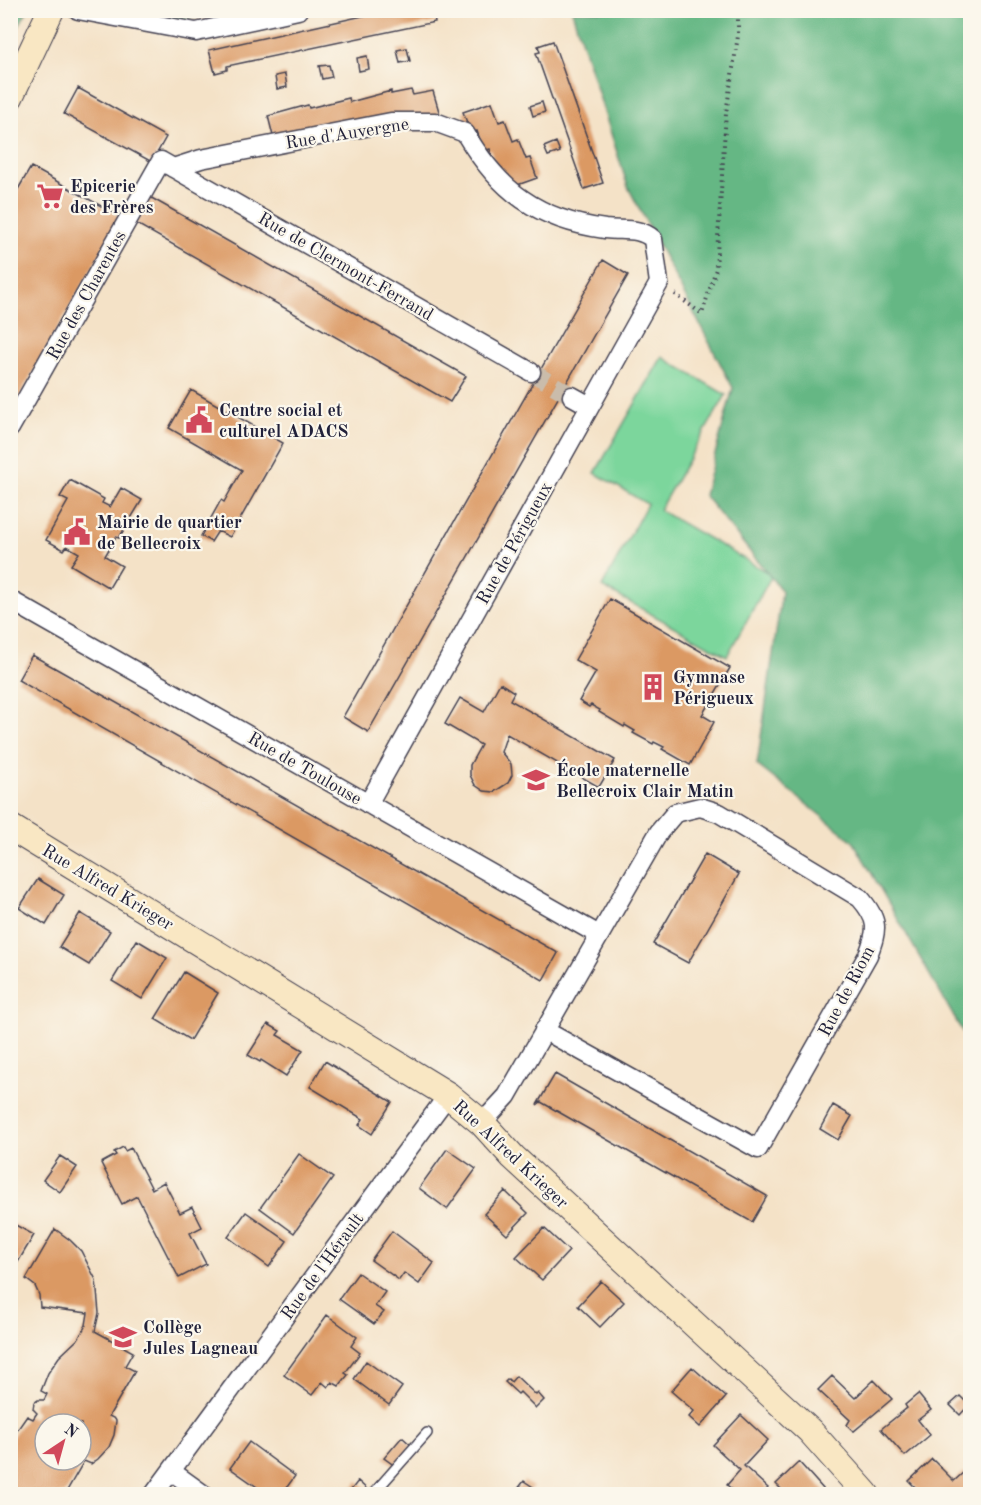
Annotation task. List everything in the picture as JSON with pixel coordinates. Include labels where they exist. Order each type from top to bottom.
[{"type":"street","points":[[11,94],[51,10]]},
{"type":"street","points":[[78,10],[196,32],[298,10]]},
{"type":"street","name":"Rue d'Auvergne","points":[[167,164],[391,122],[435,122],[465,133],[478,155],[496,176],[516,195],[542,212],[577,225],[645,231],[653,239],[659,283]]},
{"type":"street","name":"Rue de Clermont-Ferrand","points":[[167,164],[531,372]]},
{"type":"street","name":"Rue des Charentes","points":[[10,428],[167,164]]},
{"type":"street","name":"Rue de Périgueux","points":[[368,804],[659,283]]},
{"type":"street","points":[[572,396],[590,406]]},
{"type":"street","name":"Rue de Toulouse","points":[[10,600],[599,935]]},
{"type":"street","name":"Rue de Riom","points":[[482,1123],[507,1096],[544,1030],[659,832],[675,813],[700,807],[719,813],[860,898],[872,912],[876,935],[868,955],[758,1149],[544,1030]]},
{"type":"street","name":"Rue Alfred Krieger","points":[[10,827],[448,1095],[482,1123],[513,1157],[810,1431],[866,1494]]},
{"type":"street","name":"Rue de l'Hérault","points":[[154,1494],[448,1095]]},
{"type":"street","points":[[171,1471],[203,1494]]},
{"type":"lane","points":[[373,1494],[427,1433]]},
{"type":"path","points":[[659,283],[702,315],[716,269],[726,113],[738,36],[738,10]]},
{"type":"green space","points":[[10,11],[27,11],[11,39]]},
{"type":"green space","points":[[128,11],[219,11],[181,20]]},
{"type":"green space","points":[[572,11],[970,11],[970,1045],[853,841],[757,765],[782,591],[704,495],[733,388],[628,187]]},
{"type":"green space","points":[[662,357],[726,395],[659,510],[772,575],[727,656],[602,587],[647,504],[595,473]]},
{"type":"building","points":[[390,10],[433,10],[435,22],[227,66],[227,70],[215,73],[209,50]]},
{"type":"building","points":[[553,41],[603,183],[584,189],[536,53],[540,52],[538,46]]},
{"type":"building","points":[[407,48],[410,61],[400,63],[397,50]]},
{"type":"building","points":[[367,56],[369,69],[359,71],[357,58]]},
{"type":"building","points":[[329,65],[332,77],[322,79],[319,66]]},
{"type":"building","points":[[285,74],[287,87],[277,89],[275,76]]},
{"type":"building","points":[[78,88],[166,137],[152,162],[64,114]]},
{"type":"building","points":[[411,90],[413,95],[433,91],[440,115],[274,140],[268,116],[308,105],[309,108],[349,98],[350,102],[391,91],[391,94]]},
{"type":"building","points":[[492,102],[499,122],[505,120],[513,141],[518,139],[526,159],[530,158],[537,178],[509,188],[502,168],[497,170],[490,149],[484,151],[477,131],[471,133],[463,112]]},
{"type":"building","points":[[542,102],[545,112],[533,116],[530,106]]},
{"type":"building","points":[[556,142],[560,152],[548,156],[544,147]]},
{"type":"building","points":[[31,167],[121,217],[15,404],[10,401],[10,203]]},
{"type":"building","points":[[148,196],[466,376],[450,402],[135,223]]},
{"type":"building","points":[[603,260],[628,275],[368,732],[343,717]]},
{"type":"building","points":[[191,390],[283,443],[230,537],[218,531],[211,542],[201,536],[221,500],[224,502],[242,470],[169,428]]},
{"type":"building","points":[[70,480],[104,499],[102,503],[110,507],[121,488],[142,500],[105,556],[122,566],[109,588],[71,565],[79,553],[67,546],[64,550],[46,540],[68,501],[60,497]]},
{"type":"building","name":"Gymnase Périgueux","points":[[610,599],[730,668],[702,715],[714,722],[690,765],[662,749],[664,747],[633,733],[635,731],[599,712],[600,710],[579,701],[596,672],[575,660]]},
{"type":"building","points":[[32,655],[558,953],[543,980],[18,680]]},
{"type":"building","points":[[500,683],[514,692],[510,700],[615,760],[599,787],[507,734],[501,752],[511,764],[512,775],[508,783],[494,792],[484,791],[475,785],[470,775],[470,765],[481,745],[445,724],[460,698],[484,712]]},
{"type":"building","points":[[705,854],[739,874],[688,963],[653,944]]},
{"type":"building","points":[[38,879],[64,895],[46,925],[19,908]]},
{"type":"building","points":[[80,913],[110,931],[89,965],[59,947]]},
{"type":"building","points":[[137,940],[167,958],[142,999],[112,981]]},
{"type":"building","points":[[184,972],[218,993],[190,1040],[155,1019]]},
{"type":"building","points":[[268,1024],[280,1031],[277,1035],[303,1050],[286,1076],[261,1060],[260,1062],[248,1055]]},
{"type":"building","points":[[325,1061],[392,1102],[372,1134],[359,1125],[363,1119],[310,1087]]},
{"type":"building","points":[[555,1074],[767,1196],[752,1222],[541,1102],[537,1105]]},
{"type":"building","points":[[833,1105],[852,1116],[838,1140],[820,1129]]},
{"type":"building","points":[[123,1147],[125,1151],[131,1148],[152,1189],[164,1182],[180,1213],[192,1207],[202,1227],[190,1233],[206,1264],[179,1278],[137,1196],[122,1204],[101,1163],[116,1155],[114,1152]]},
{"type":"building","points":[[447,1149],[476,1169],[447,1209],[419,1188]]},
{"type":"building","points":[[299,1154],[333,1178],[294,1233],[260,1208]]},
{"type":"building","points":[[60,1156],[77,1167],[60,1192],[43,1180]]},
{"type":"building","points":[[505,1191],[528,1213],[507,1235],[484,1214]]},
{"type":"building","points":[[246,1212],[287,1241],[269,1267],[228,1237]]},
{"type":"building","points":[[10,1222],[34,1235],[18,1262],[10,1258]]},
{"type":"building","points":[[544,1228],[569,1251],[542,1280],[516,1257]]},
{"type":"building","points":[[55,1229],[81,1251],[96,1280],[99,1313],[95,1331],[133,1352],[125,1366],[135,1371],[109,1416],[116,1421],[114,1435],[109,1447],[93,1463],[93,1412],[36,1412],[33,1409],[34,1403],[44,1400],[47,1394],[41,1391],[48,1373],[59,1357],[78,1339],[86,1325],[88,1313],[40,1307],[39,1295],[35,1286],[26,1279]]},
{"type":"building","points":[[392,1231],[434,1263],[419,1284],[404,1273],[399,1280],[371,1260]]},
{"type":"building","points":[[358,1273],[385,1292],[375,1306],[384,1312],[374,1324],[339,1299]]},
{"type":"building","points":[[601,1281],[624,1302],[600,1327],[578,1306]]},
{"type":"building","points":[[327,1315],[357,1337],[351,1346],[360,1353],[345,1373],[348,1375],[339,1386],[332,1382],[328,1387],[322,1382],[312,1395],[284,1375]]},
{"type":"building","points":[[366,1361],[402,1387],[389,1405],[354,1379]]},
{"type":"building","points":[[692,1367],[726,1397],[700,1427],[689,1417],[694,1411],[671,1391]]},
{"type":"building","points":[[516,1376],[544,1400],[536,1408],[520,1392],[518,1394],[505,1382],[508,1379],[511,1382]]},
{"type":"building","points":[[832,1376],[855,1398],[874,1380],[892,1399],[854,1431],[847,1425],[850,1420],[818,1390]]},
{"type":"building","points":[[918,1394],[931,1410],[918,1420],[930,1435],[905,1456],[881,1429],[907,1408],[905,1405]]},
{"type":"building","points":[[960,1396],[969,1405],[960,1415],[950,1405]]},
{"type":"building","points":[[741,1415],[768,1440],[744,1466],[768,1488],[762,1494],[737,1494],[727,1485],[740,1470],[713,1445]]},
{"type":"building","points":[[27,1416],[33,1419],[33,1472],[78,1472],[65,1494],[10,1494],[10,1443]]},
{"type":"building","points":[[402,1437],[412,1446],[395,1466],[384,1458]]},
{"type":"building","points":[[249,1442],[295,1476],[282,1494],[267,1494],[230,1468]]},
{"type":"building","points":[[932,1459],[954,1481],[964,1472],[970,1478],[970,1494],[922,1494],[909,1481]]},
{"type":"building","points":[[799,1462],[824,1490],[819,1494],[786,1494],[776,1484]]},
{"type":"building","points":[[358,1481],[371,1493],[370,1494],[348,1494]]},
{"type":"building","points":[[524,1481],[533,1487],[528,1494],[514,1494]]},
{"type":"tunnel","points":[[531,372],[572,396]]},
{"type":"place","name":"Epicerie des Frères","points":[[50,196]]},
{"type":"place","name":"Centre social et culturel ADACS","points":[[199,420]]},
{"type":"place","name":"Mairie de quartier de Bellecroix","points":[[77,532]]},
{"type":"place","name":"Gymnase Périgueux","points":[[653,687]]},
{"type":"place","name":"École maternelle Bellecroix Clair Matin","points":[[536,780]]},
{"type":"place","name":"Collège Jules Lagneau","points":[[123,1337]]}]
